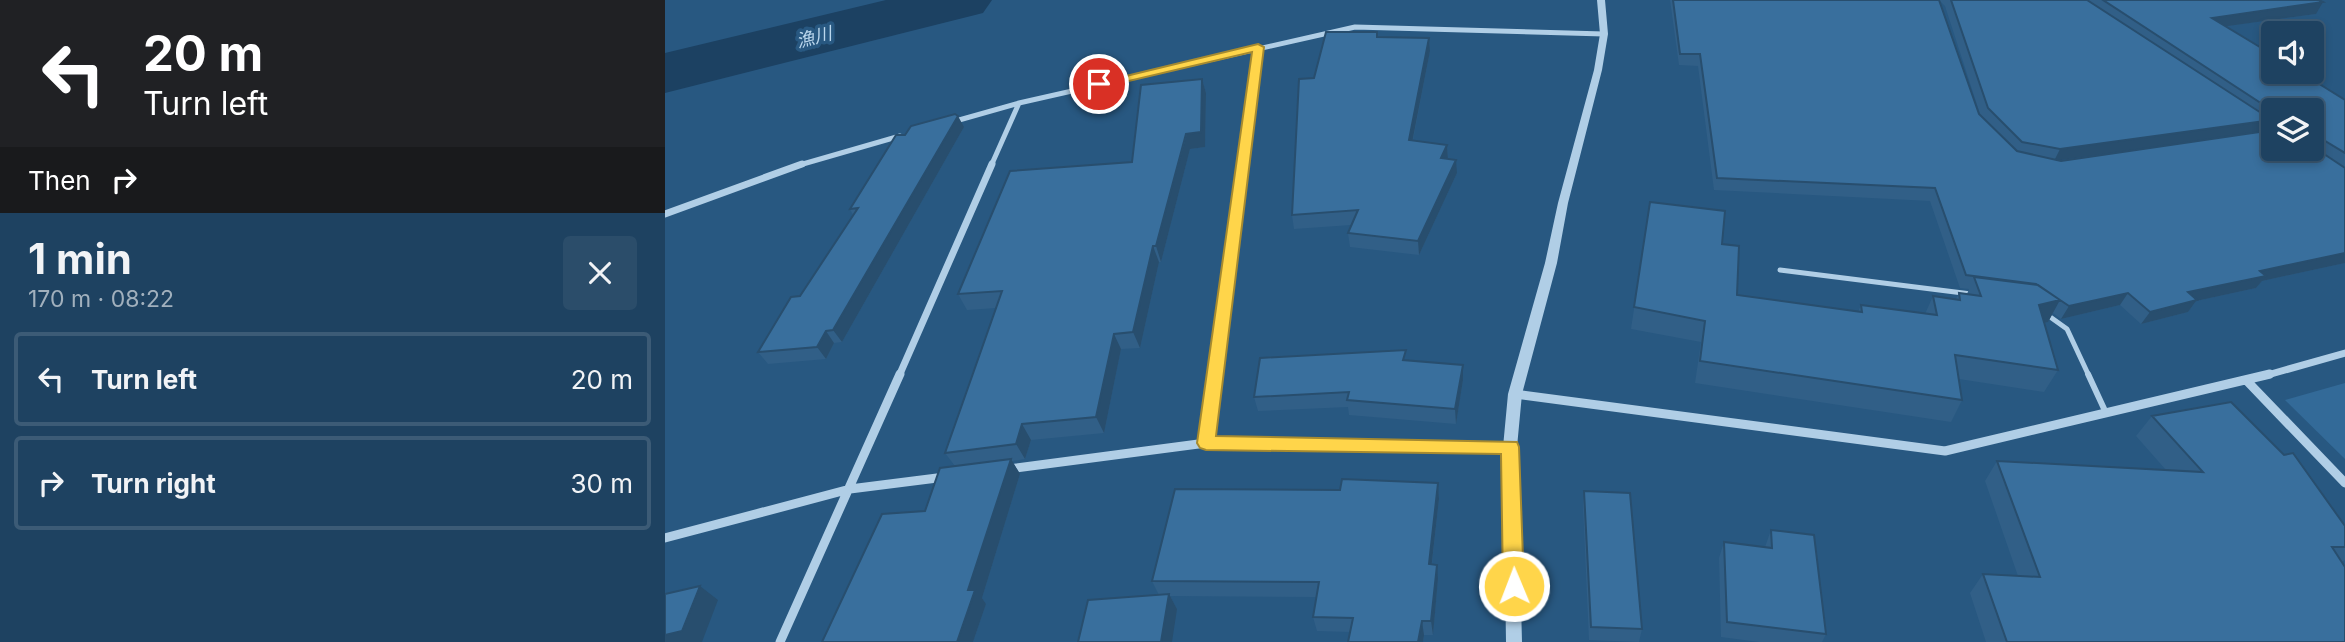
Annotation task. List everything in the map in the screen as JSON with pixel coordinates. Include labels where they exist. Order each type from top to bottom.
[{"type":"street","points":[[1514,642],[1510,447],[1515,394],[1551,263],[1563,203],[1598,70],[1604,34],[1601,0]]},
{"type":"street","points":[[940,125],[1019,103],[1355,27],[1604,34]]},
{"type":"street","points":[[1206,443],[1258,47]]},
{"type":"street","points":[[780,642],[1019,103]]},
{"type":"street","points":[[2251,117],[2261,125]]},
{"type":"street","points":[[665,214],[796,166],[914,132]]},
{"type":"street","points":[[1515,394],[1945,451],[2247,381],[2345,353]]},
{"type":"street","points":[[2247,381],[2345,483]]},
{"type":"street","points":[[1001,470],[1206,443],[1510,447]]},
{"type":"street","points":[[665,538],[850,489],[960,475]]},
{"type":"lane","points":[[1780,270],[1973,295]]},
{"type":"lane","points":[[2038,309],[2067,329],[2106,414]]},
{"type":"shaded area","points":[[2345,383],[2345,459],[2285,400]]},
{"type":"building","points":[[1673,0],[1939,0],[1979,114],[2017,151],[2061,161],[2261,132],[2261,161],[2324,161],[2324,154],[2345,168],[2345,253],[2260,271],[2266,276],[2188,292],[2197,300],[2150,312],[2128,293],[2069,306],[2036,284],[1966,275],[1935,188],[1717,178],[1700,54],[1680,54]]},
{"type":"building","points":[[1951,0],[2087,0],[2261,113],[2261,122],[2060,149],[2022,142],[1988,108]]},
{"type":"building","points":[[2103,0],[2323,2],[2212,18],[2261,48],[2261,84],[2319,84],[2345,100],[2345,153],[2324,140],[2324,98],[2261,98],[2261,103]]},
{"type":"building","points":[[1326,32],[1377,32],[1377,37],[1429,38],[1409,140],[1447,145],[1441,158],[1456,160],[1418,241],[1348,233],[1358,210],[1292,215],[1299,79],[1314,78]]},
{"type":"building","points":[[1202,79],[1201,132],[1186,134],[1156,246],[1153,246],[1133,332],[1114,334],[1096,417],[1022,424],[1016,444],[945,453],[1002,291],[958,294],[1010,171],[1132,162],[1141,85]]},
{"type":"building","points":[[955,114],[958,116],[833,330],[826,331],[817,347],[758,352],[791,297],[800,296],[858,208],[850,209],[896,135],[905,135],[911,126]]},
{"type":"building","points":[[1650,202],[1725,211],[1722,244],[1739,246],[1737,295],[1862,312],[1861,305],[1937,315],[1933,296],[1960,300],[1959,293],[1981,296],[1974,277],[2038,285],[2060,300],[2039,305],[2058,370],[1955,355],[1962,400],[1700,361],[1705,321],[1634,307]]},
{"type":"building","points":[[1406,350],[1403,360],[1463,365],[1455,409],[1347,400],[1349,392],[1254,397],[1260,358]]},
{"type":"building","points":[[2231,402],[2284,455],[2293,453],[2345,526],[2345,547],[2332,547],[2345,567],[2345,642],[2007,642],[1983,574],[2040,577],[1997,461],[2203,472],[2152,416]]},
{"type":"building","points":[[1011,459],[968,590],[975,590],[957,642],[822,642],[882,514],[925,511],[940,468]]},
{"type":"building","points":[[1342,479],[1438,483],[1429,564],[1437,565],[1431,621],[1422,621],[1418,642],[1348,642],[1353,618],[1313,617],[1319,582],[1152,581],[1175,489],[1340,490]]},
{"type":"building","points":[[1584,491],[1630,493],[1642,629],[1591,627]]},
{"type":"building","points":[[1771,530],[1814,535],[1826,634],[1727,622],[1724,542],[1772,548]]},
{"type":"building","points":[[700,586],[682,631],[665,635],[665,594]]},
{"type":"building","points":[[1169,594],[1161,642],[1078,642],[1088,600]]},
{"type":"waterway","name":"漁川","points":[[665,73],[962,0]]},
{"type":"route","points":[[1099,84],[1258,47],[1206,443],[1510,447],[1514,586]]}]
